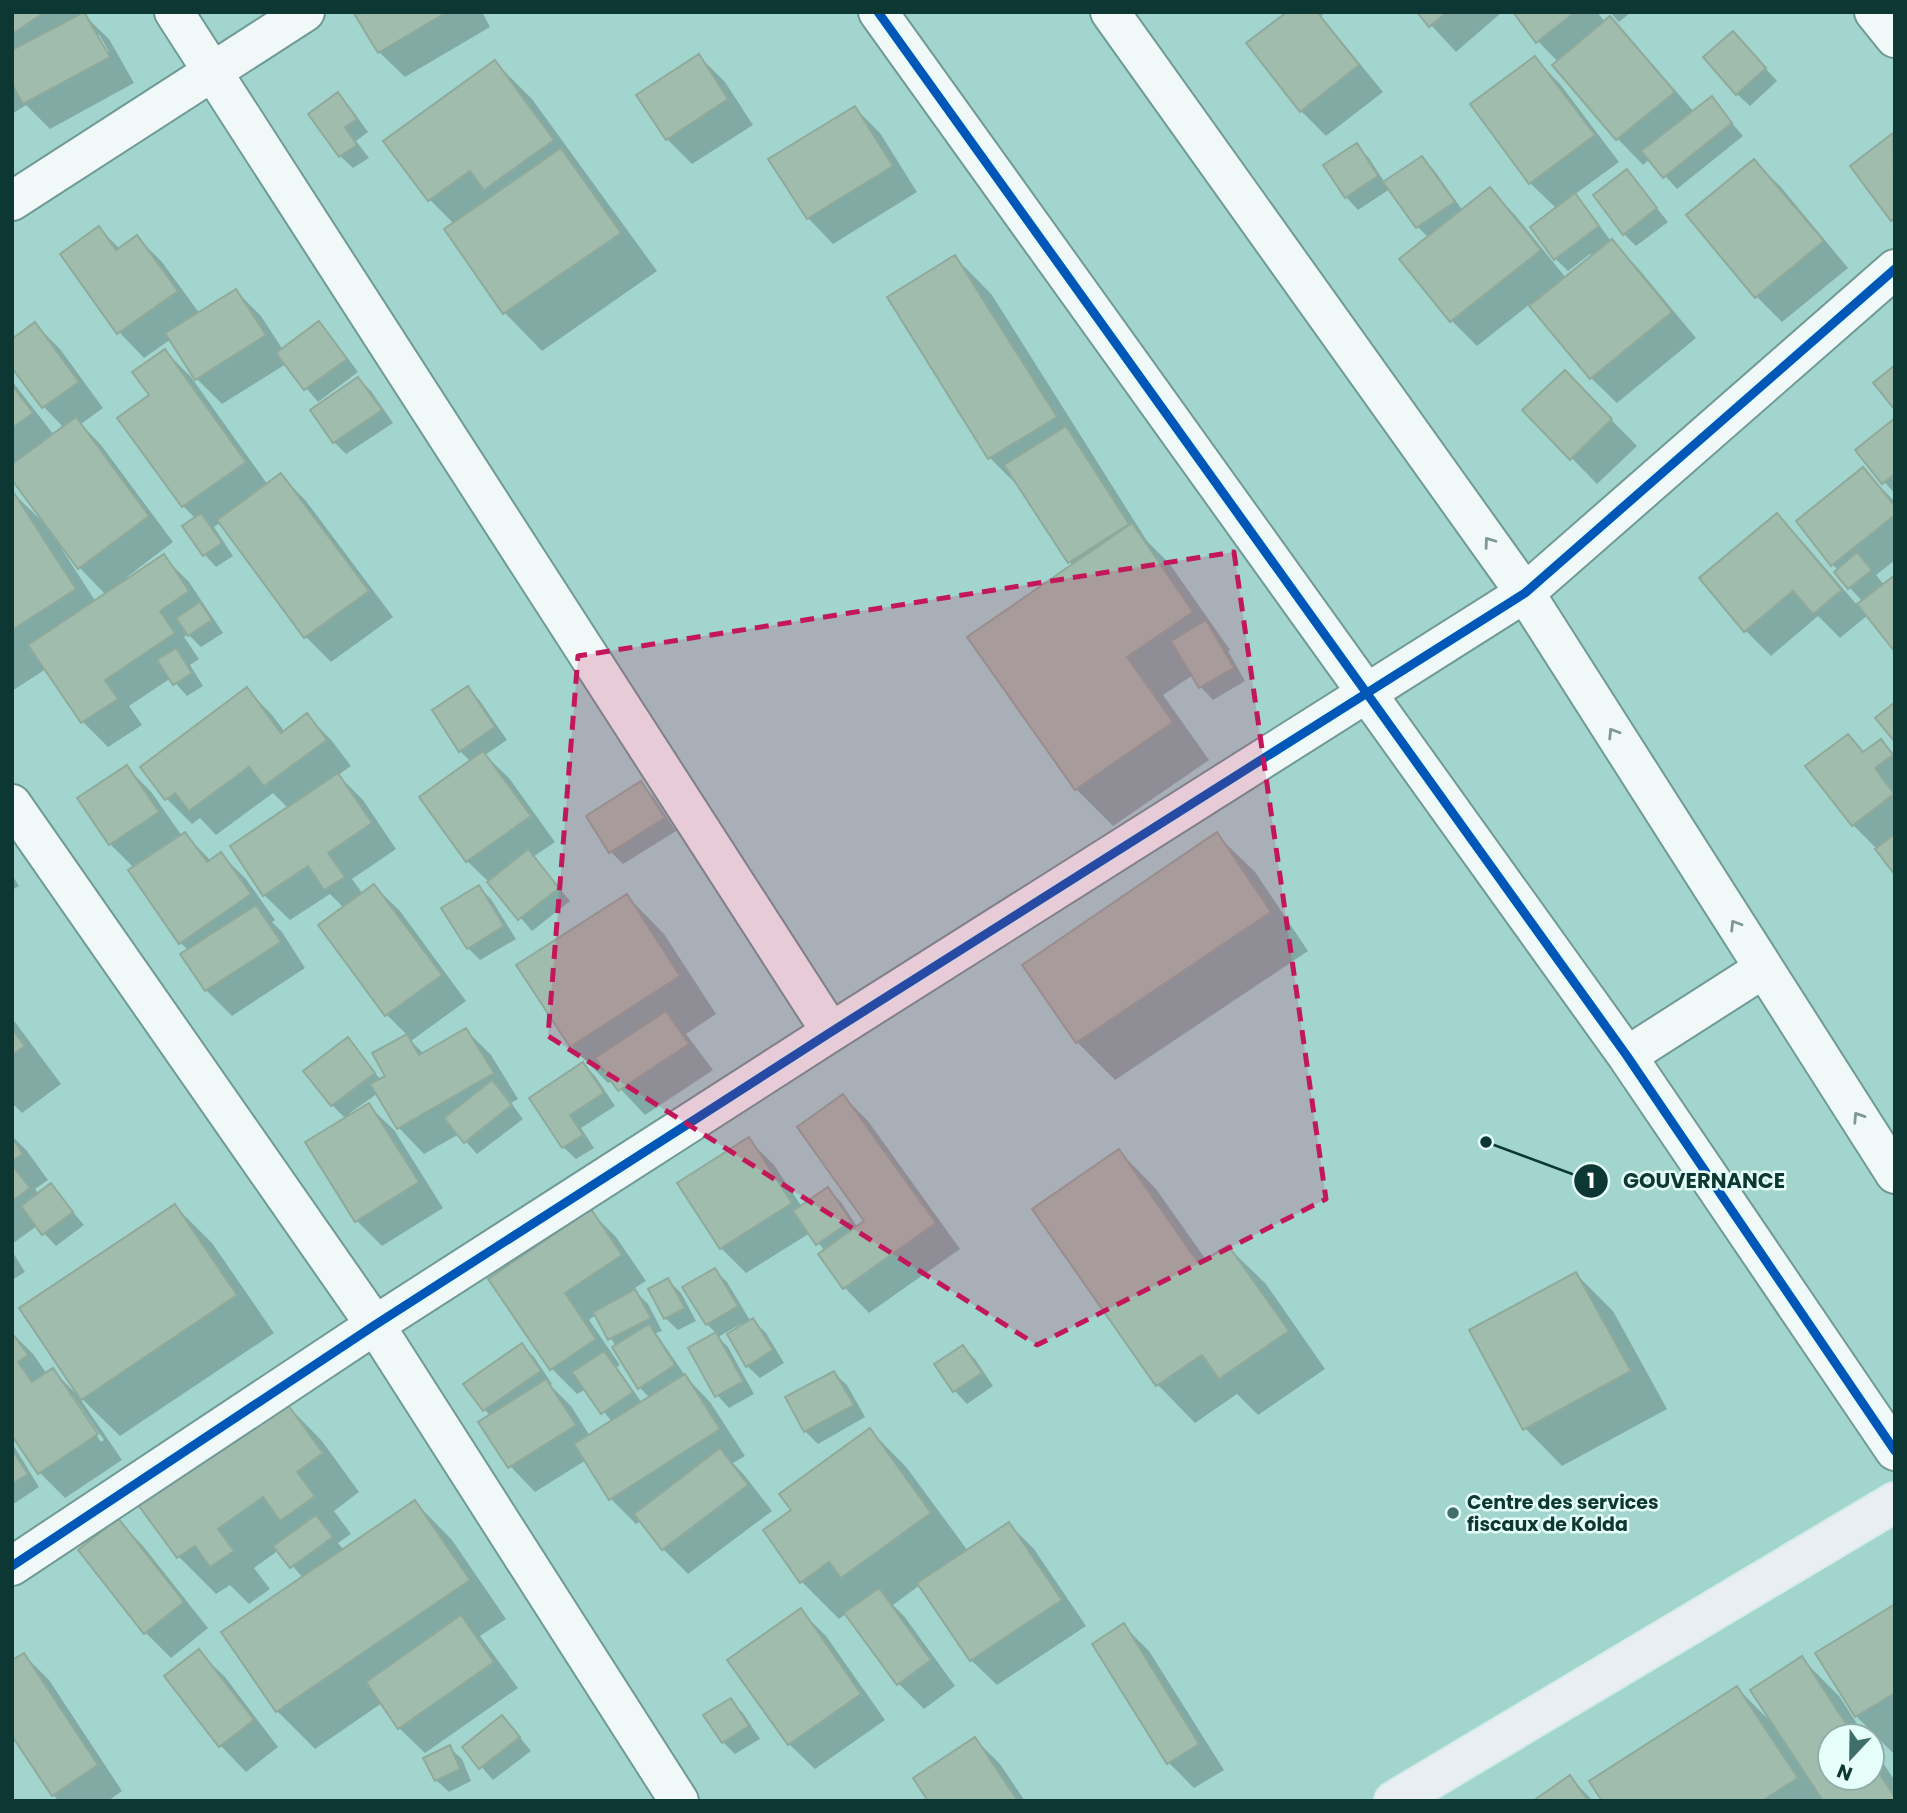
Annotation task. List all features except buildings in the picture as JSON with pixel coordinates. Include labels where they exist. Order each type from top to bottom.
[{"type":"main road","points":[[1395,1801],[1895,1502]]},
{"type":"street","points":[[174,12],[831,1032]]},
{"type":"street","points":[[12,201],[305,12]]},
{"type":"street","points":[[878,12],[1627,1056],[1895,1451]]},
{"type":"street","points":[[1110,12],[1525,593],[1895,1174]]},
{"type":"street","points":[[1874,12],[1895,38]]},
{"type":"street","points":[[12,1566],[375,1325],[831,1032],[1525,593],[1895,270]]},
{"type":"street","points":[[12,804],[375,1325],[679,1801]]},
{"type":"street","points":[[1627,1056],[1763,969]]},
{"type":"highlighted area","points":[[1234,552],[1326,1199],[1037,1345],[548,1036],[578,656]]},
{"type":"cycle path","points":[[878,12],[1627,1056],[1895,1451]]},
{"type":"cycle path","points":[[12,1566],[375,1325],[831,1032],[1525,593],[1895,269]]},
{"type":"place","name":"GOUVERNANCE","points":[[1486,1142]]},
{"type":"place","name":"Centre des services fiscaux de Kolda","points":[[1453,1513]]}]
